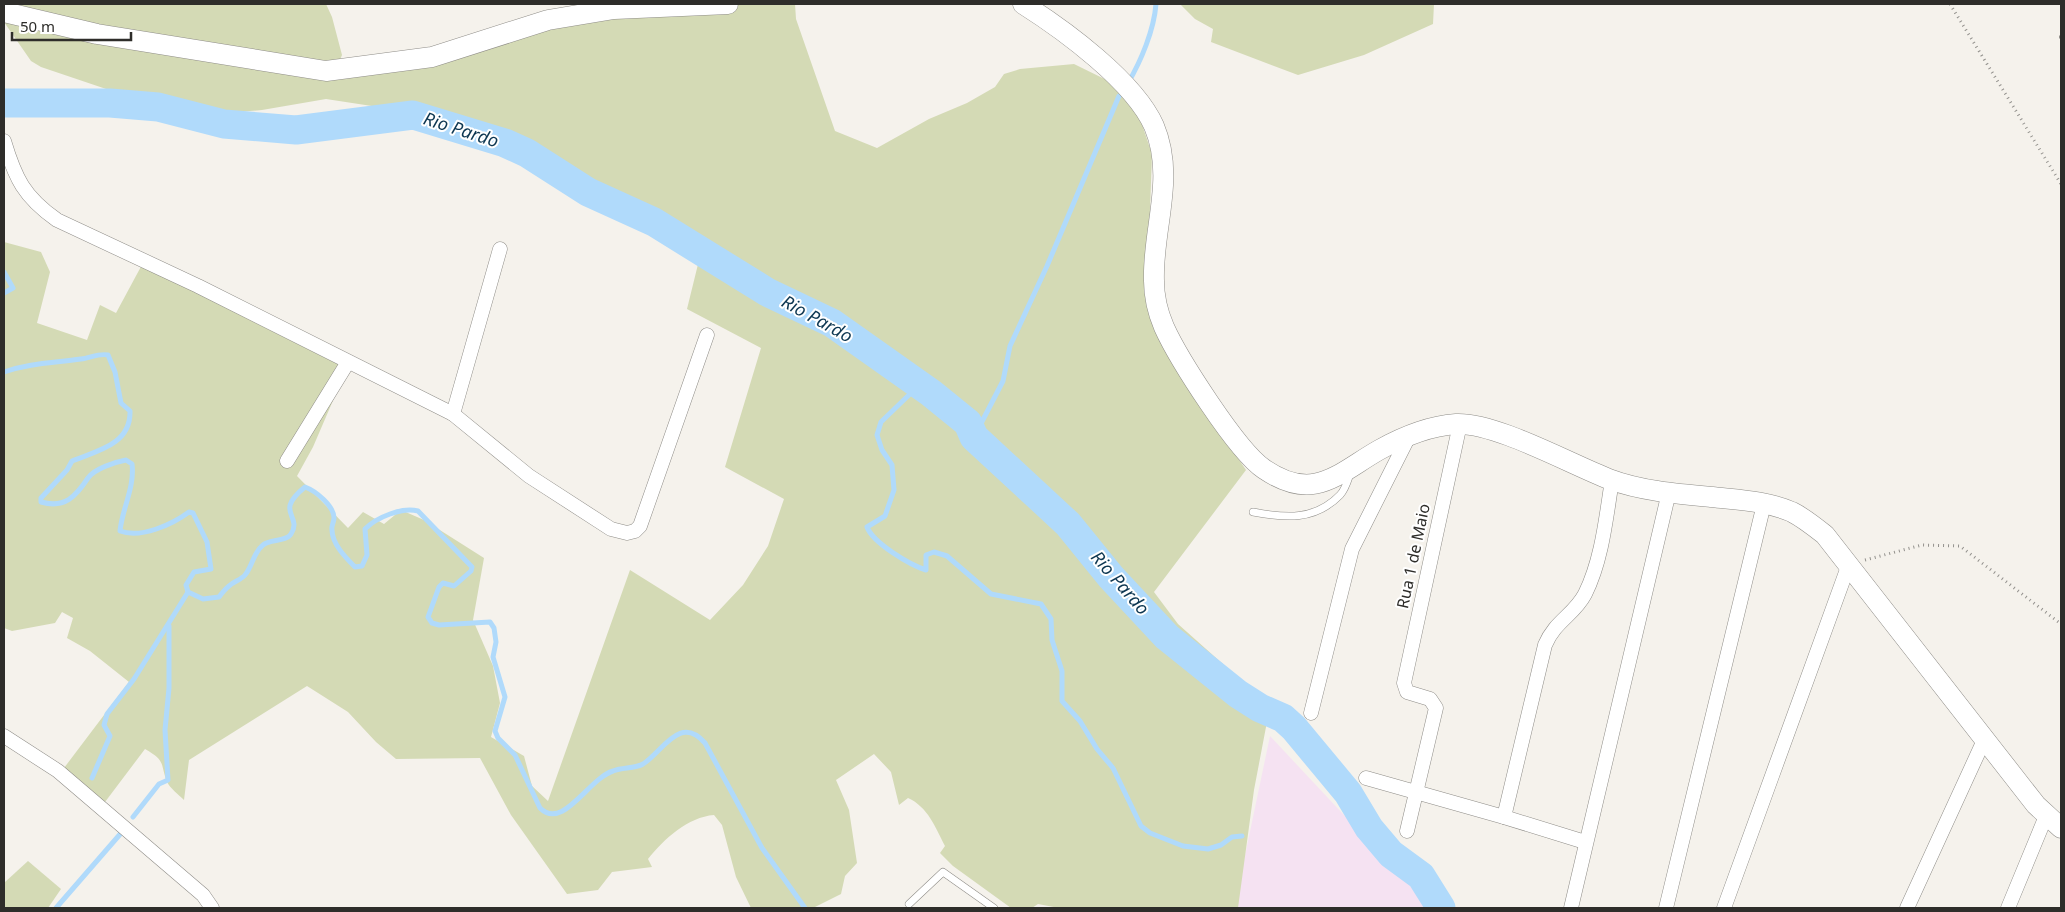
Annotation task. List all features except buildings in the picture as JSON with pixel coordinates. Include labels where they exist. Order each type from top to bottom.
[{"type":"street","points":[[4,12],[97,34],[326,71],[432,58],[548,20],[614,9],[728,4]]},
{"type":"street","points":[[1023,4],[1083,48],[1117,77],[1140,103],[1153,124],[1161,146],[1164,167],[1162,205],[1154,258],[1157,305],[1164,327],[1175,348],[1213,407],[1247,454],[1262,468],[1284,480],[1302,484],[1321,484],[1335,478],[1410,434],[1435,427],[1460,424],[1506,434],[1612,480],[1668,492],[1764,504],[1791,512],[1811,523],[1825,535],[1849,564],[2053,822],[2008,908]]},
{"type":"street","points":[[4,141],[23,189],[36,206],[56,220],[198,286],[453,414],[528,476],[580,511],[617,532],[635,531],[640,526],[707,335]]},
{"type":"street","points":[[453,414],[500,249]]},
{"type":"street","points":[[287,462],[348,362]]},
{"type":"street","name":"Rua 1 de Maio","points":[[1416,792],[1436,708],[1430,699],[1409,694],[1405,690],[1404,683],[1460,424]]},
{"type":"street","points":[[1311,713],[1352,549],[1410,434]]},
{"type":"street","points":[[1504,817],[1545,645],[1551,631],[1578,606],[1585,594],[1600,549],[1612,480]]},
{"type":"street","points":[[1571,908],[1668,492]]},
{"type":"street","points":[[1666,908],[1764,504]]},
{"type":"street","points":[[1724,908],[1849,564]]},
{"type":"street","points":[[4,736],[58,771],[203,895],[212,908]]},
{"type":"street","points":[[1907,908],[1985,738]]},
{"type":"street","points":[[1366,778],[1585,842]]},
{"type":"street","points":[[1407,831],[1416,792]]},
{"type":"lane","points":[[1253,512],[1285,518],[1305,515],[1323,507],[1341,494],[1354,466]]},
{"type":"lane","points":[[909,904],[943,872],[994,908]]},
{"type":"path","points":[[1950,4],[2061,184]]},
{"type":"path","points":[[1849,564],[1922,546],[1960,546],[2061,624]]},
{"type":"shaded area","points":[[1270,736],[1431,908],[1234,908]]},
{"type":"green space","points":[[4,4],[326,4],[332,17],[342,55],[336,69],[597,15],[684,4],[795,4],[796,19],[835,131],[877,148],[929,119],[967,103],[995,87],[1004,74],[1020,69],[1074,64],[1131,92],[1152,154],[1147,295],[1171,359],[1246,470],[1154,592],[1178,624],[1270,706],[1254,790],[1238,908],[1059,908],[1038,904],[1032,908],[1011,908],[953,866],[940,853],[945,846],[926,812],[908,798],[899,805],[891,772],[874,754],[836,780],[849,810],[857,863],[845,876],[841,894],[813,908],[751,908],[736,877],[722,825],[714,815],[695,820],[677,830],[648,859],[652,867],[612,872],[598,890],[567,894],[511,815],[480,758],[396,759],[376,742],[348,712],[307,686],[189,760],[184,800],[168,784],[159,760],[145,749],[105,802],[64,768],[129,682],[90,651],[67,638],[73,618],[62,612],[55,623],[12,631],[4,628],[4,242],[41,252],[50,272],[37,323],[87,340],[100,305],[116,313],[144,261],[350,361],[313,447],[297,476],[348,528],[363,512],[384,524],[401,510],[424,520],[484,558],[473,620],[493,666],[500,703],[491,737],[524,756],[532,786],[548,801],[630,570],[710,620],[743,585],[768,546],[784,499],[725,467],[761,348],[687,309],[702,248],[619,212],[522,152],[411,112],[326,99],[262,110],[225,113],[203,111],[118,93],[41,67],[31,61],[4,22]]},
{"type":"green space","points":[[1180,4],[1434,4],[1433,24],[1364,55],[1298,75],[1211,42],[1213,29],[1195,19]]},
{"type":"green space","points":[[28,861],[61,889],[48,908],[4,908],[4,883]]},
{"type":"waterway","points":[[1128,83],[1146,45],[1153,24],[1156,4]]},
{"type":"waterway","points":[[974,437],[1003,381],[1010,346],[1047,266],[1119,96]]},
{"type":"waterway","name":"Rio Pardo","points":[[4,103],[110,103],[158,107],[224,124],[296,130],[413,115],[505,143],[527,153],[588,192],[654,222],[767,292],[832,323],[931,393],[968,423],[974,437],[1068,524],[1111,577],[1167,637],[1238,694],[1260,708],[1283,718],[1294,728],[1348,793],[1369,828],[1391,854],[1421,876],[1441,908]]},
{"type":"waterway","points":[[4,272],[13,288],[4,293]]},
{"type":"waterway","points":[[4,372],[33,365],[108,355],[115,372],[121,403],[130,411],[129,422],[125,432],[101,450],[72,461],[67,470],[41,498],[41,502],[49,504],[63,502],[74,495],[95,472],[111,464],[126,460],[132,464],[132,481],[120,531],[128,533],[147,532],[166,525],[189,512],[193,513],[207,542],[211,569],[194,572],[186,585],[188,592],[203,599],[219,597],[228,587],[242,578],[263,545],[289,537],[294,528],[294,522],[290,513],[291,503],[305,487],[319,495],[328,504],[334,518],[332,528],[334,540],[355,567],[362,566],[367,555],[365,529],[390,514],[405,510],[418,511],[472,567],[471,571],[454,586],[443,583],[439,587],[428,617],[432,623],[439,625],[490,622],[494,628],[496,642],[493,657],[505,697],[495,731],[498,738],[515,755],[540,808],[549,813],[558,813],[567,809],[604,776],[613,771],[643,764],[680,733],[688,732],[696,735],[705,743],[762,848],[805,908]]},
{"type":"waterway","points":[[911,378],[912,392],[881,422],[877,435],[882,450],[892,465],[894,490],[885,516],[867,527],[876,540],[893,553],[926,570],[926,555],[934,552],[947,556],[991,594],[1041,604],[1051,619],[1052,640],[1062,671],[1062,701],[1080,721],[1097,749],[1113,768],[1141,826],[1150,833],[1183,846],[1208,849],[1221,845],[1232,837],[1242,836]]},
{"type":"waterway","points":[[92,778],[110,736],[104,725],[107,714],[134,679],[188,592]]},
{"type":"waterway","points":[[133,817],[159,784],[168,780],[165,730],[169,688],[169,626]]},
{"type":"waterway","points":[[56,908],[122,832]]}]
